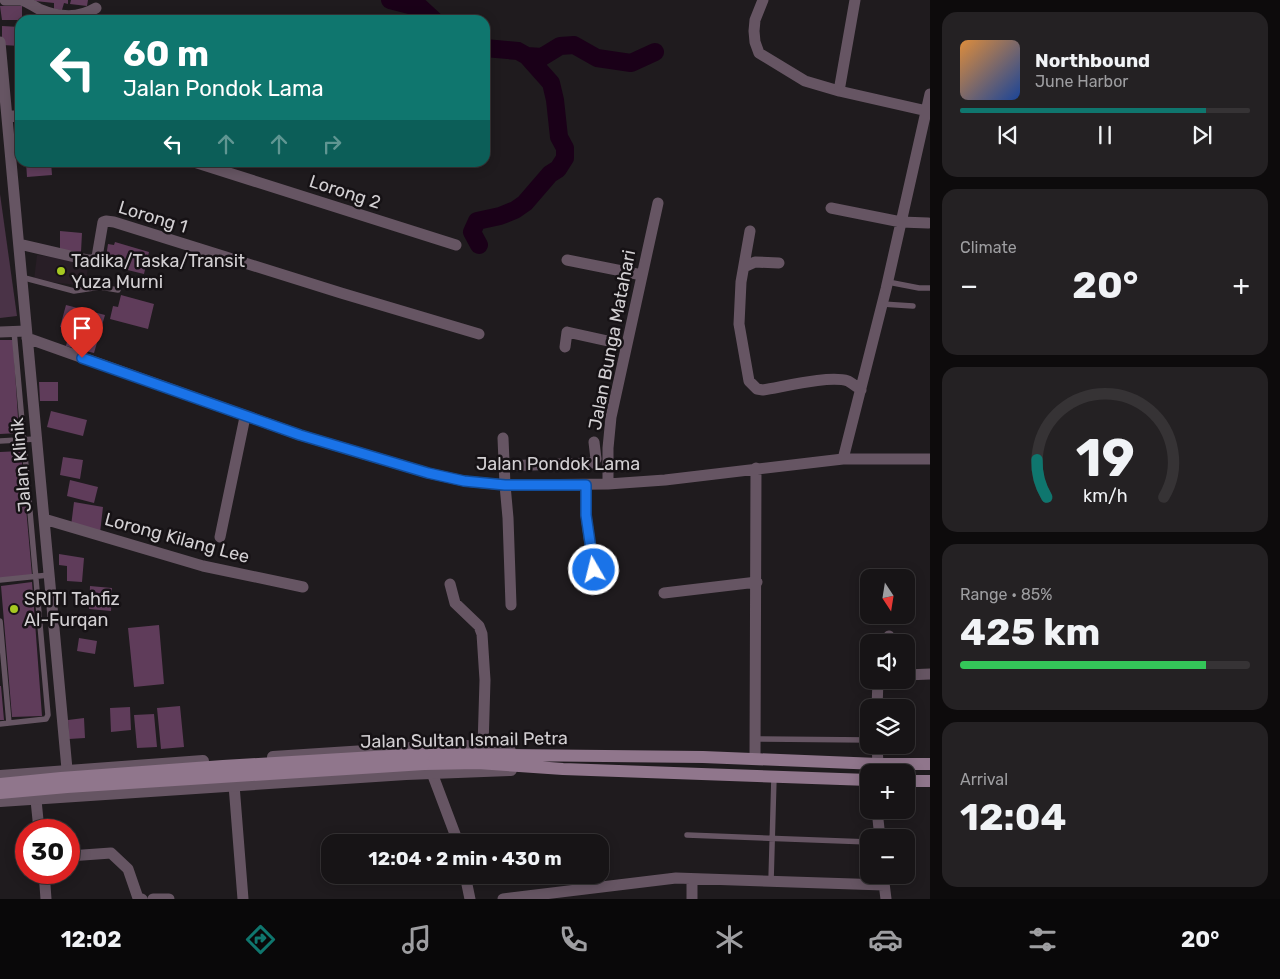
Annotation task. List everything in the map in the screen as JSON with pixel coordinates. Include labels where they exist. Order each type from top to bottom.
[{"type":"main road","name":"Jalan Sultan Ismail Petra","points":[[0,793],[66,787],[552,756],[703,757],[878,764]]},
{"type":"main road","name":"Jalan Sultan Ismail Petra","points":[[0,784],[222,766],[478,763],[563,769],[860,780]]},
{"type":"main road","name":"Jalan Sultan Ismail Petra","points":[[915,764],[930,764]]},
{"type":"main road","points":[[915,781],[930,781]]},
{"type":"street","points":[[5,0],[22,0],[37,8],[62,15]]},
{"type":"street","points":[[764,0],[755,20],[755,42],[759,53],[805,81],[839,92],[927,111]]},
{"type":"street","points":[[839,92],[855,0]]},
{"type":"street","points":[[82,15],[96,8]]},
{"type":"street","name":"Jalan Klinik","points":[[0,42],[7,114],[4,139],[22,276],[69,795]]},
{"type":"street","points":[[843,458],[888,282],[930,94]]},
{"type":"street","points":[[7,114],[15,116]]},
{"type":"street","name":"Lorong 2","points":[[210,167],[456,245]]},
{"type":"street","name":"Jalan Bunga Matahari","points":[[608,484],[608,448],[611,417],[658,203]]},
{"type":"street","points":[[831,208],[900,222],[928,223]]},
{"type":"street","name":"Lorong 1","points":[[18,244],[93,260],[97,257],[102,222],[106,220],[479,334]]},
{"type":"street","points":[[750,231],[739,301],[739,324],[750,381],[762,390],[815,381],[839,380],[849,382],[861,390]]},
{"type":"street","points":[[567,260],[642,275]]},
{"type":"street","points":[[744,267],[755,262],[779,263]]},
{"type":"street","points":[[0,332],[14,331],[27,334]]},
{"type":"street","points":[[565,347],[567,332],[626,345]]},
{"type":"street","name":"Jalan Pondok Lama","points":[[27,334],[245,417],[428,473],[464,481],[505,485],[608,484],[665,480],[843,458],[930,459]]},
{"type":"street","points":[[220,537],[245,417]]},
{"type":"street","points":[[503,438],[511,605]]},
{"type":"street","points":[[504,466],[592,463],[596,459],[594,442]]},
{"type":"street","points":[[548,466],[550,485]]},
{"type":"street","points":[[755,759],[756,468]]},
{"type":"street","points":[[586,485],[586,515],[596,588]]},
{"type":"street","name":"Lorong Kilang Lee","points":[[44,518],[203,566],[303,587]]},
{"type":"street","points":[[664,593],[757,582]]},
{"type":"street","points":[[450,584],[455,603],[479,626],[482,634],[485,680],[483,747]]},
{"type":"street","points":[[915,675],[930,674]]},
{"type":"street","points":[[0,776],[458,745],[552,756]]},
{"type":"street","points":[[877,754],[878,764]]},
{"type":"street","points":[[0,800],[234,785],[427,764],[455,834]]},
{"type":"street","points":[[33,773],[38,819]]},
{"type":"street","points":[[234,785],[243,899]]},
{"type":"street","points":[[80,855],[112,853],[128,869],[138,898],[142,899]]},
{"type":"street","points":[[503,899],[663,879],[860,880]]},
{"type":"street","points":[[692,879],[692,899]]},
{"type":"street","points":[[45,884],[46,899]]},
{"type":"street","points":[[467,884],[470,899]]},
{"type":"street","points":[[884,884],[886,899]]},
{"type":"street","points":[[153,899],[169,899]]},
{"type":"lane","points":[[22,276],[74,290],[100,287],[118,290]]},
{"type":"lane","points":[[888,282],[919,288],[930,288]]},
{"type":"lane","points":[[882,304],[913,306]]},
{"type":"lane","points":[[0,724],[46,719],[48,715],[14,331]]},
{"type":"lane","points":[[0,441],[36,439]]},
{"type":"lane","points":[[0,580],[49,575]]},
{"type":"lane","points":[[0,621],[9,723]]},
{"type":"lane","points":[[755,739],[860,740]]},
{"type":"lane","points":[[772,881],[774,777]]},
{"type":"lane","points":[[687,835],[860,842]]},
{"type":"shaded area","points":[[0,194],[17,316],[0,318]]},
{"type":"shaded area","name":"Tadika/Taska/Transit Yuza Murni","points":[[37,255],[89,262],[85,286],[34,280]]},
{"type":"building","points":[[35,0],[68,0],[68,4],[64,3],[62,10],[54,9],[54,3]]},
{"type":"building","points":[[71,0],[88,0],[87,6],[70,4]]},
{"type":"building","points":[[0,6],[22,6],[22,15],[15,15],[15,20],[2,20]]},
{"type":"building","points":[[2,26],[15,27],[15,46],[2,45]]},
{"type":"building","points":[[26,167],[51,167],[52,175],[27,177]]},
{"type":"building","points":[[60,231],[82,233],[81,252],[60,251]]},
{"type":"building","points":[[115,242],[149,252],[144,274],[111,266],[112,258],[106,257],[108,244],[114,245]]},
{"type":"building","points":[[121,295],[154,304],[148,329],[110,319],[113,306],[118,307]]},
{"type":"building","points":[[66,305],[105,315],[94,353],[66,346],[70,330],[60,327]]},
{"type":"building","points":[[0,340],[13,340],[19,433],[0,434]]},
{"type":"building","points":[[39,382],[58,382],[58,401],[40,401]]},
{"type":"building","points":[[51,411],[87,420],[83,436],[47,427]]},
{"type":"building","points":[[21,451],[32,575],[0,578],[0,452]]},
{"type":"building","points":[[63,457],[83,460],[80,479],[60,475]]},
{"type":"building","points":[[70,480],[98,487],[94,503],[67,496]]},
{"type":"building","points":[[74,502],[103,507],[100,533],[71,526]]},
{"type":"building","points":[[59,554],[84,558],[82,582],[67,581],[67,566],[59,565]]},
{"type":"building","points":[[32,582],[42,716],[12,717],[1,586]]},
{"type":"building","points":[[90,586],[112,588],[111,611],[89,609]]},
{"type":"building","points":[[159,625],[164,684],[134,687],[128,628]]},
{"type":"building","points":[[79,638],[97,641],[95,654],[77,651]]},
{"type":"building","points":[[1,686],[4,720],[0,720]]},
{"type":"building","points":[[180,706],[184,747],[161,749],[157,708]]},
{"type":"building","points":[[130,707],[131,730],[111,732],[110,708]]},
{"type":"building","points":[[154,714],[157,747],[137,748],[134,715]]},
{"type":"building","points":[[84,718],[85,738],[69,739],[68,720]]},
{"type":"waterway","points":[[390,0],[421,8],[429,15]]},
{"type":"waterway","points":[[490,48],[518,51],[527,56],[542,57],[560,46],[574,45],[597,58],[631,63],[655,52]]},
{"type":"waterway","points":[[479,245],[472,232],[477,221],[500,216],[515,210],[525,203],[550,174],[558,169],[565,158],[565,148],[559,137],[551,83],[527,56]]},
{"type":"place","name":"Tadika/Taska/Transit Yuza Murni","points":[[61,271]]},
{"type":"place","name":"SRITI Tahfiz Al-Furqan","points":[[14,609]]},
{"type":"route","points":[[82,358],[245,417],[428,473],[464,481],[505,485],[586,485],[586,515],[594,570]]}]
